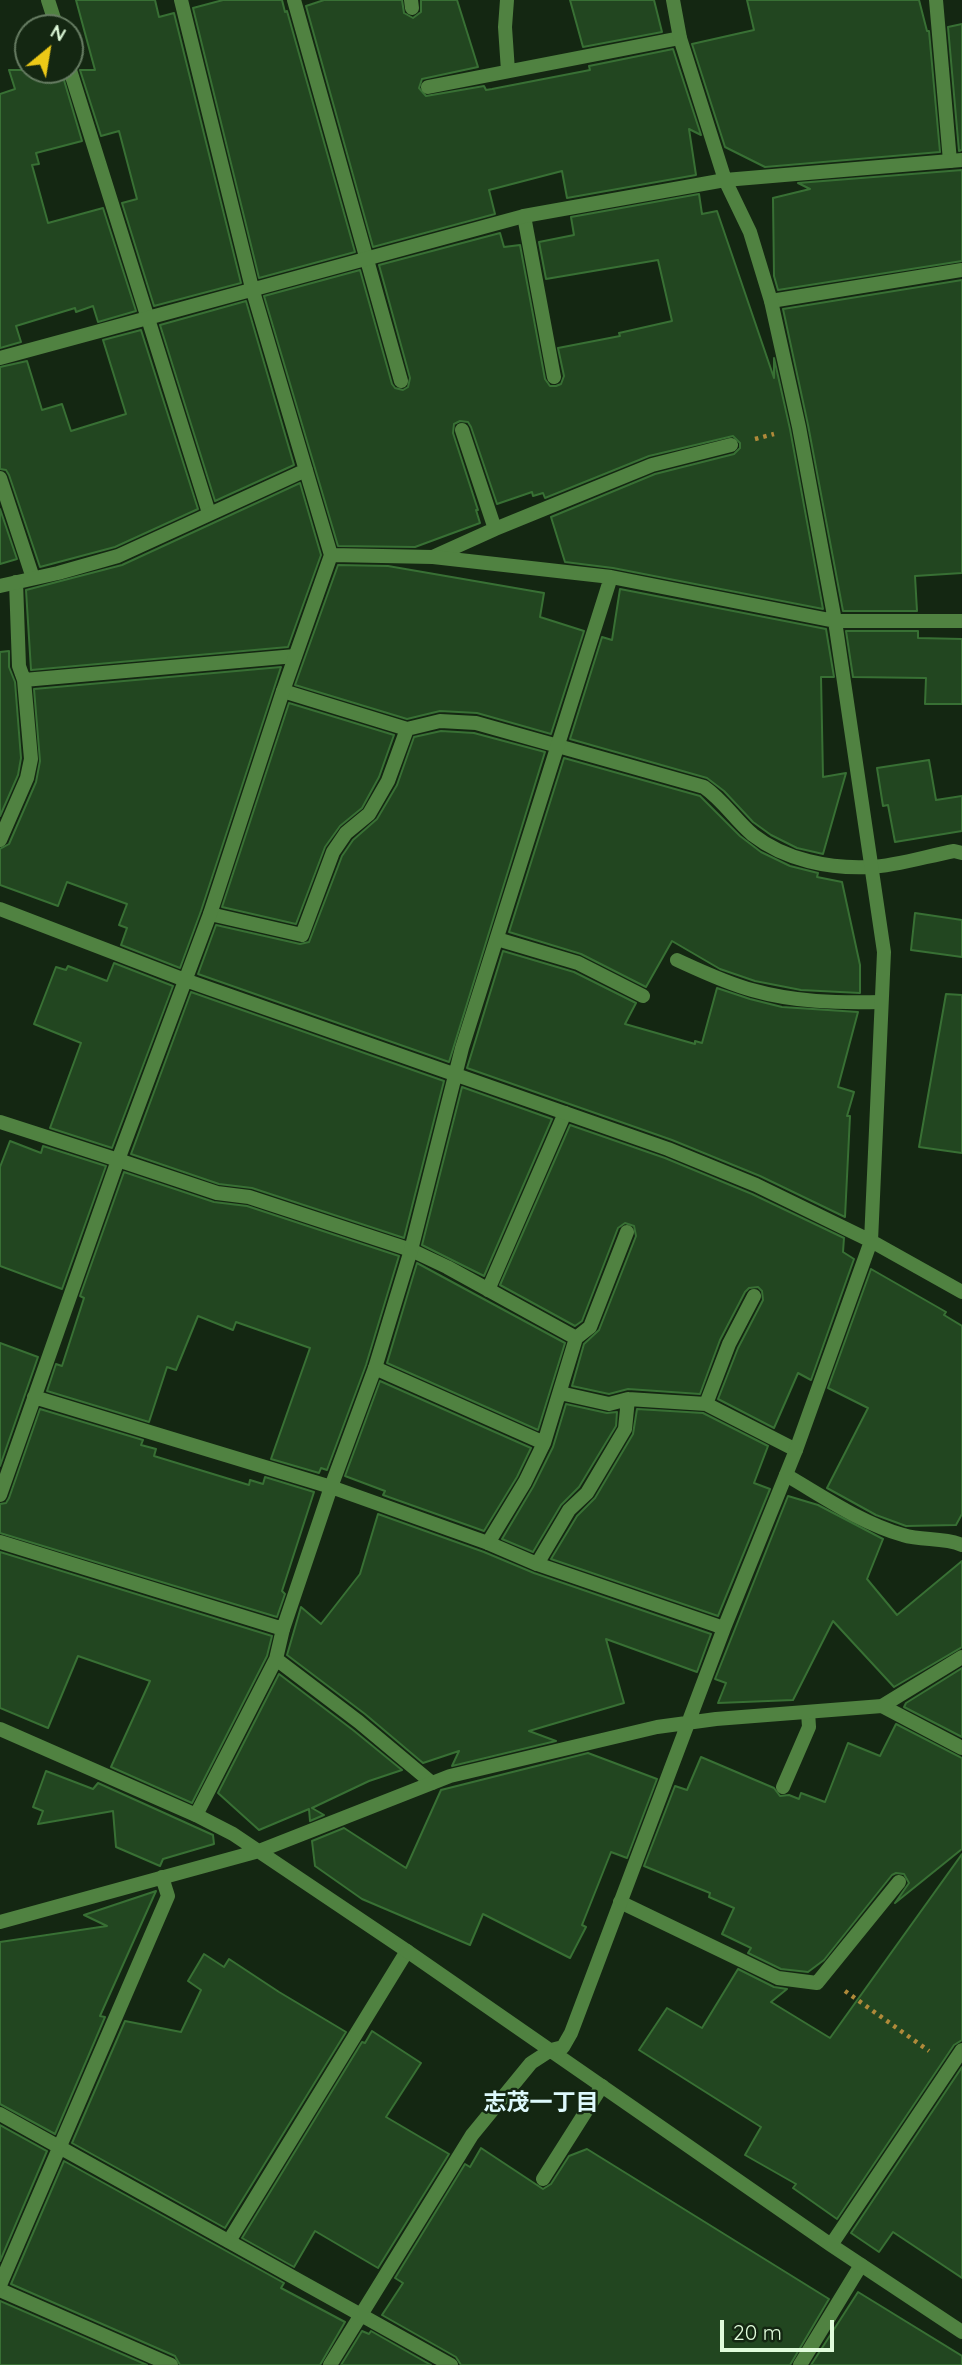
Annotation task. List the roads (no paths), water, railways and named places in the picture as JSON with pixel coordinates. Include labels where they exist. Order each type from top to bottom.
[{"type":"street","points":[[0,1495],[118,1160],[210,914],[331,555],[252,288],[181,0]]},
{"type":"street","points":[[294,0],[401,381]]},
{"type":"street","points":[[507,0],[508,71]]},
{"type":"street","points":[[330,2365],[472,2135],[531,2063],[551,2050],[563,2047],[571,2033],[724,1629],[796,1450],[871,1241],[884,952],[835,621],[799,427],[771,301],[750,232],[725,180],[680,38],[673,0]]},
{"type":"street","points":[[0,358],[524,216],[725,180],[956,160],[936,0]]},
{"type":"street","points":[[428,87],[680,38]]},
{"type":"street","points":[[74,84],[209,513]]},
{"type":"street","points":[[524,216],[554,377]]},
{"type":"street","points":[[771,301],[962,270]]},
{"type":"street","points":[[462,430],[495,529]]},
{"type":"street","points":[[433,557],[652,465],[731,445]]},
{"type":"street","points":[[0,586],[118,556],[306,470]]},
{"type":"street","points":[[0,478],[33,578]]},
{"type":"street","points":[[331,555],[433,557],[611,577],[835,621],[962,621]]},
{"type":"street","points":[[196,1815],[276,1659],[283,1629],[331,1487],[375,1368],[411,1250],[456,1075],[611,577]]},
{"type":"street","points":[[0,840],[27,778],[31,759],[24,680],[19,666],[16,582]]},
{"type":"street","points":[[24,680],[295,656]]},
{"type":"street","points":[[283,691],[407,729],[440,721],[476,723],[704,786],[720,798],[752,834],[781,854],[834,866],[871,867],[954,851],[962,852]]},
{"type":"street","points":[[210,914],[302,935],[333,852],[346,832],[369,814],[388,781],[407,729]]},
{"type":"street","points":[[0,909],[185,980],[668,1149],[757,1185],[871,1241],[962,1292]]},
{"type":"street","points":[[497,939],[578,964],[643,996]]},
{"type":"street","points":[[677,960],[751,990],[814,1001],[881,1002]]},
{"type":"street","points":[[488,1290],[565,1113]]},
{"type":"street","points":[[0,1122],[217,1193],[249,1196],[411,1250],[576,1338]]},
{"type":"street","points":[[488,1544],[526,1482],[544,1443],[576,1338],[590,1328],[627,1232]]},
{"type":"street","points":[[706,1404],[729,1344],[754,1296]]},
{"type":"street","points":[[375,1368],[544,1443]]},
{"type":"street","points":[[560,1393],[609,1404],[628,1399],[706,1404],[796,1450]]},
{"type":"street","points":[[34,1397],[331,1487],[537,1564],[724,1629]]},
{"type":"street","points":[[537,1564],[569,1510],[587,1493],[625,1429],[628,1399]]},
{"type":"street","points":[[786,1475],[873,1526],[906,1536],[953,1541],[962,1545]]},
{"type":"street","points":[[0,1542],[283,1629]]},
{"type":"street","points":[[0,1922],[259,1852],[450,1776],[657,1727],[882,1706],[962,1657]]},
{"type":"street","points":[[276,1659],[359,1722],[432,1783]]},
{"type":"street","points":[[882,1706],[962,1748]]},
{"type":"street","points":[[783,1787],[809,1727],[808,1713]]},
{"type":"street","points":[[0,1729],[196,1815],[259,1852],[962,2332]]},
{"type":"street","points":[[162,1877],[169,1896],[58,2146],[0,2287],[171,2365]]},
{"type":"street","points":[[620,1902],[778,1978],[817,1983],[899,1881]]},
{"type":"street","points":[[229,2241],[407,1951]]},
{"type":"street","points":[[831,2245],[962,2050]]},
{"type":"street","points":[[543,2179],[602,2086]]},
{"type":"street","points":[[0,2114],[452,2365]]},
{"type":"street","points":[[800,2365],[861,2265]]},
{"type":"district","name":"志茂一丁目","points":[[541,2103]]}]
